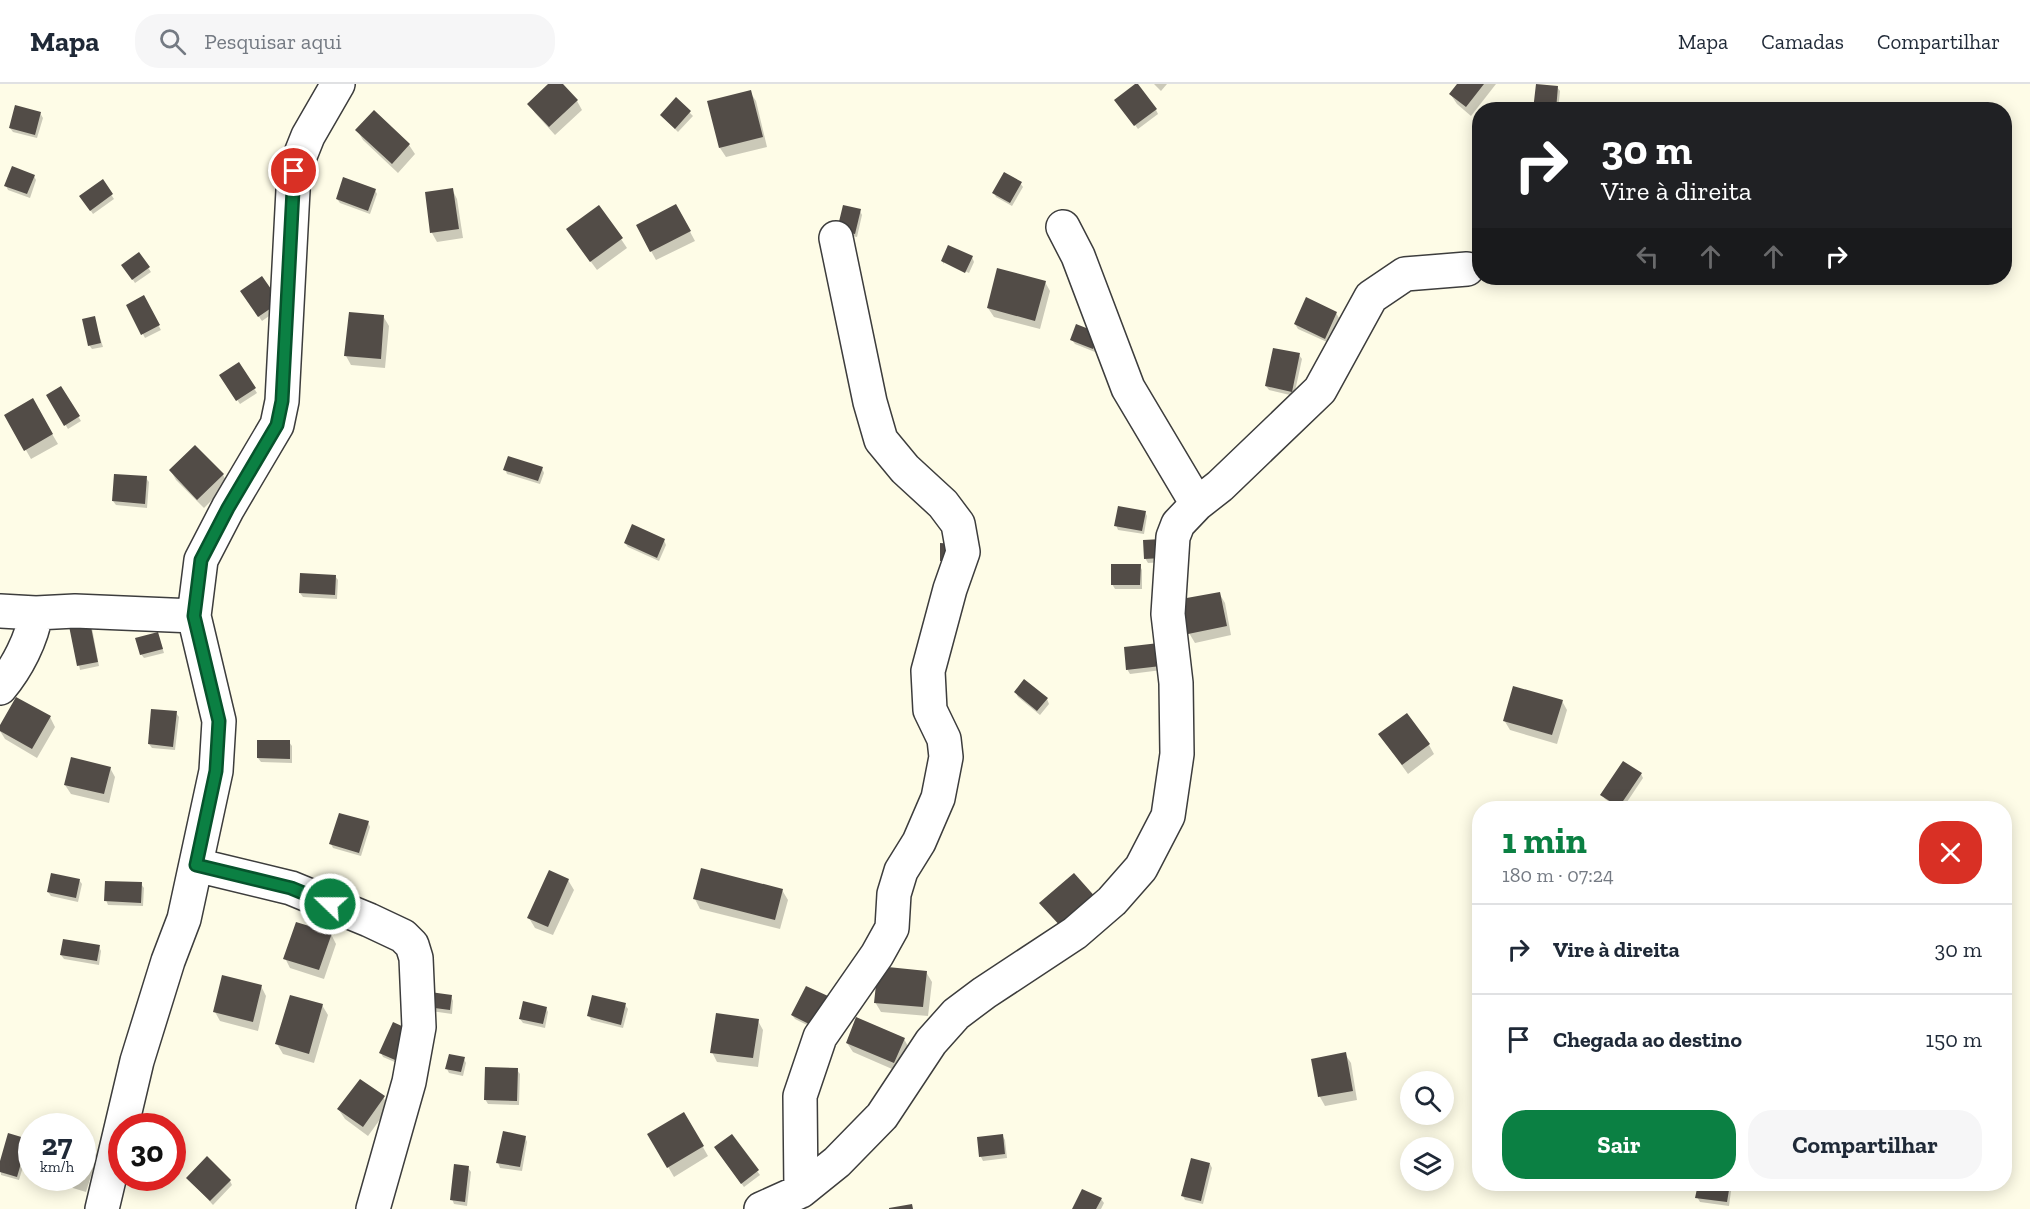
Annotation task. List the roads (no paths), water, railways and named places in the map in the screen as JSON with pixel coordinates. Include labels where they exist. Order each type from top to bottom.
[{"type":"street","points":[[102,1209],[137,1061],[168,961],[184,919],[216,771],[219,721],[194,616],[201,560],[228,508],[277,425],[282,401],[294,171],[308,136],[338,84]]},
{"type":"street","points":[[1064,228],[1078,256],[1118,368],[1197,504]]},
{"type":"street","points":[[801,1191],[800,1096],[820,1036],[878,955],[892,928],[894,894],[901,871],[918,842],[938,798],[946,757],[944,740],[930,710],[928,671],[950,589],[963,552],[958,524],[943,504],[905,469],[881,440],[870,402],[836,238]]},
{"type":"street","points":[[761,1209],[801,1191],[837,1162],[882,1116],[931,1042],[956,1014],[1075,933],[1112,901],[1142,868],[1168,816],[1177,754],[1176,683],[1168,614],[1173,537],[1178,524],[1320,390],[1371,297],[1405,274],[1467,269]]},
{"type":"street","points":[[0,611],[36,613],[75,611],[194,616]]},
{"type":"street","points":[[0,688],[9,678],[34,628],[36,613]]},
{"type":"street","points":[[196,865],[291,888],[403,936],[412,945],[416,958],[419,1027],[410,1082],[373,1209]]}]
